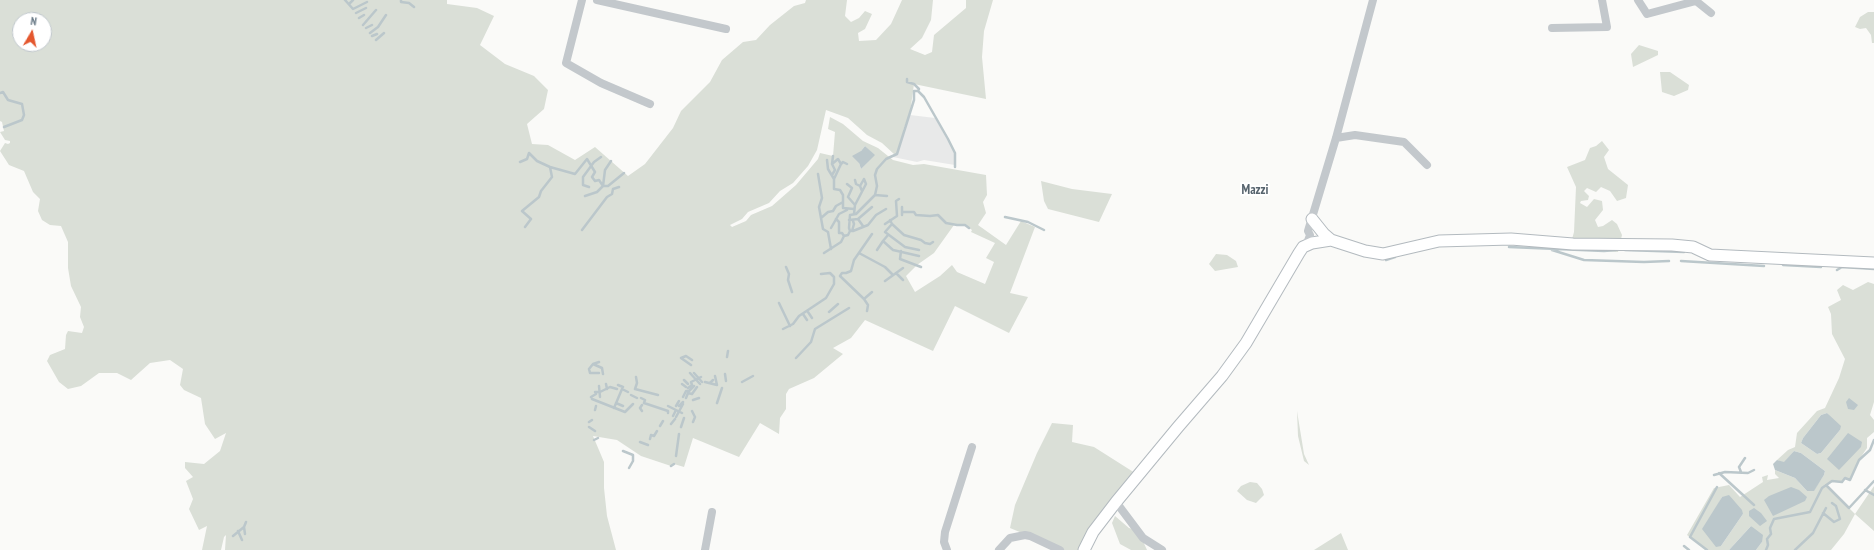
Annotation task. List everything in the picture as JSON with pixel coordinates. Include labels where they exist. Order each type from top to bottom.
[{"type":"street","points":[[582,0],[566,62],[601,83],[650,104]]},
{"type":"street","points":[[597,0],[726,29]]},
{"type":"street","points":[[1084,550],[1093,532],[1116,502],[1222,376],[1246,342],[1299,253],[1306,246],[1310,235],[1308,231],[1336,138],[1373,0]]},
{"type":"street","points":[[1552,28],[1607,27],[1602,0]]},
{"type":"street","points":[[1638,0],[1647,14],[1696,1],[1711,13]]},
{"type":"street","points":[[1336,138],[1355,135],[1404,142],[1427,165]]},
{"type":"street","points":[[1312,219],[1331,240],[1365,251],[1383,254],[1439,240],[1511,239],[1588,244],[1672,245],[1693,248],[1710,255],[1874,263]]},
{"type":"street","points":[[1306,246],[1331,240]]},
{"type":"street","points":[[947,550],[944,542],[945,532],[972,447]]},
{"type":"street","points":[[1116,502],[1143,538],[1162,550]]},
{"type":"street","points":[[705,550],[712,512]]},
{"type":"street","points":[[999,550],[1010,538],[1025,535],[1060,550]]},
{"type":"shaded area","points":[[0,0],[447,0],[447,4],[477,8],[494,16],[480,45],[505,64],[534,76],[548,90],[544,109],[527,124],[532,144],[548,145],[575,160],[595,147],[628,176],[645,164],[673,128],[681,111],[710,82],[722,60],[743,42],[756,40],[770,25],[794,6],[805,3],[806,0],[847,0],[845,16],[851,22],[859,18],[865,11],[872,14],[865,29],[858,33],[859,41],[876,40],[891,24],[902,0],[933,0],[931,20],[922,38],[910,49],[925,55],[932,52],[934,35],[966,8],[966,0],[993,0],[984,31],[982,57],[986,99],[914,84],[910,113],[904,128],[899,150],[895,155],[882,143],[867,135],[848,118],[826,110],[817,150],[808,166],[793,183],[780,191],[769,203],[748,212],[742,219],[730,225],[732,227],[746,221],[751,215],[772,206],[796,185],[818,159],[820,153],[833,156],[835,132],[828,129],[830,117],[843,124],[863,141],[878,148],[893,160],[913,165],[924,164],[986,175],[987,195],[983,202],[986,213],[978,225],[1006,245],[1021,221],[1035,227],[1010,293],[1028,297],[1009,333],[955,306],[933,351],[865,320],[851,338],[833,348],[843,354],[814,378],[789,389],[786,394],[786,409],[780,418],[779,434],[760,423],[739,457],[693,438],[684,467],[674,464],[671,466],[641,456],[617,440],[593,436],[604,462],[604,488],[607,516],[616,550],[225,550],[226,535],[224,537],[221,550],[202,550],[207,526],[199,530],[189,509],[193,499],[186,481],[193,477],[185,468],[185,462],[204,464],[220,451],[226,433],[215,439],[205,424],[201,398],[184,390],[180,385],[183,369],[170,360],[150,363],[131,380],[117,373],[99,373],[81,386],[68,389],[59,382],[47,361],[50,355],[65,349],[66,335],[68,331],[82,333],[84,327],[80,317],[81,307],[71,286],[68,268],[68,242],[61,226],[50,225],[42,220],[38,211],[40,199],[33,192],[24,171],[9,165],[0,151],[5,143],[10,143],[10,141],[5,140],[0,132],[4,131],[2,122],[0,121]],"holes":[[[865,146],[874,155],[861,169],[859,163],[861,151]],[[954,225],[965,225],[972,230],[971,232],[995,243],[986,258],[994,262],[985,284],[957,272],[952,265],[940,276],[915,292],[906,276],[917,265],[934,253]]]},
{"type":"shaded area","points":[[1868,12],[1874,12],[1874,43],[1872,43],[1871,35],[1866,28],[1860,29],[1855,27],[1860,17]]},
{"type":"shaded area","points":[[1639,45],[1658,51],[1658,55],[1633,67],[1631,54]]},
{"type":"shaded area","points":[[1660,72],[1670,72],[1689,85],[1688,90],[1674,96],[1662,92]]},
{"type":"shaded area","points":[[910,115],[935,118],[955,153],[955,165],[924,160],[917,162],[892,156],[897,154],[899,150],[904,128]]},
{"type":"shaded area","points":[[1602,141],[1609,150],[1604,157],[1608,169],[1628,185],[1626,198],[1617,201],[1610,191],[1601,187],[1596,192],[1587,188],[1584,191],[1589,196],[1588,200],[1581,201],[1580,203],[1587,207],[1594,199],[1602,201],[1603,210],[1595,220],[1598,227],[1603,226],[1612,220],[1617,224],[1622,235],[1618,252],[1569,250],[1574,232],[1576,187],[1567,167],[1585,160],[1590,148],[1596,146]]},
{"type":"shaded area","points":[[865,146],[875,155],[861,169],[859,163],[852,156],[861,151]]},
{"type":"shaded area","points":[[1041,181],[1072,189],[1112,194],[1099,222],[1048,209],[1044,201]]},
{"type":"shaded area","points":[[1216,254],[1227,255],[1236,261],[1238,267],[1215,271],[1209,264]]},
{"type":"shaded area","points":[[1868,282],[1874,284],[1874,402],[1870,415],[1874,420],[1874,432],[1867,438],[1867,448],[1859,460],[1850,480],[1845,479],[1842,482],[1832,481],[1826,485],[1855,514],[1844,534],[1831,550],[1756,550],[1762,542],[1751,526],[1729,550],[1707,550],[1687,535],[1714,488],[1729,485],[1740,497],[1763,482],[1762,477],[1768,475],[1767,480],[1779,478],[1775,474],[1775,470],[1795,478],[1807,491],[1814,490],[1825,471],[1801,453],[1794,451],[1784,463],[1777,460],[1788,450],[1795,447],[1797,433],[1817,411],[1825,408],[1839,378],[1845,359],[1832,334],[1831,314],[1828,307],[1841,300],[1837,290],[1843,285],[1853,290]],"holes":[[[1827,413],[1840,430],[1821,453],[1817,454],[1801,443],[1803,438],[1821,415]],[[1722,497],[1743,514],[1721,546],[1715,510]]]},
{"type":"shaded area","points":[[1849,398],[1858,405],[1854,410],[1848,409],[1846,402]]},
{"type":"shaded area","points":[[1297,411],[1304,454],[1309,465],[1304,461],[1298,436]]},
{"type":"shaded area","points":[[1827,413],[1841,426],[1840,430],[1821,453],[1817,454],[1801,443],[1803,438],[1821,415]]},
{"type":"shaded area","points":[[1052,423],[1073,425],[1072,442],[1094,447],[1135,473],[1080,550],[1063,550],[1010,528],[1015,505],[1037,453]]},
{"type":"shaded area","points":[[1848,433],[1862,442],[1861,447],[1839,470],[1827,459]]},
{"type":"shaded area","points":[[1794,451],[1801,453],[1825,471],[1814,491],[1807,491],[1795,478],[1775,470],[1773,464],[1777,460],[1784,462]]},
{"type":"shaded area","points":[[1250,482],[1257,483],[1262,489],[1264,495],[1256,503],[1247,500],[1237,491],[1241,486]]},
{"type":"shaded area","points":[[1874,486],[1874,531],[1855,514]]},
{"type":"shaded area","points":[[1791,487],[1799,490],[1807,497],[1805,501],[1773,516],[1764,500],[1769,496]]},
{"type":"shaded area","points":[[1729,495],[1742,510],[1743,514],[1721,546],[1716,547],[1702,529],[1722,497]]},
{"type":"shaded area","points":[[1754,508],[1761,513],[1767,521],[1760,526],[1749,516],[1749,511]]},
{"type":"shaded area","points":[[1115,516],[1129,528],[1133,529],[1142,539],[1147,550],[1131,550],[1120,544],[1112,523]]},
{"type":"shaded area","points":[[1751,526],[1763,535],[1762,542],[1756,550],[1729,550]]},
{"type":"shaded area","points":[[1341,533],[1348,550],[1314,550]]},
{"type":"waterway","points":[[345,0],[353,9],[367,2]]},
{"type":"waterway","points":[[349,4],[353,0]]},
{"type":"waterway","points":[[401,0],[401,2],[409,3],[414,7]]},
{"type":"waterway","points":[[356,13],[366,8]]},
{"type":"waterway","points":[[363,25],[376,10]]},
{"type":"waterway","points":[[359,18],[364,15]]},
{"type":"waterway","points":[[370,33],[378,27],[386,15]]},
{"type":"waterway","points":[[366,28],[372,25]]},
{"type":"waterway","points":[[376,40],[384,33]]},
{"type":"waterway","points":[[372,36],[377,34]]},
{"type":"waterway","points":[[824,253],[841,242],[844,236],[848,235],[850,231],[850,215],[856,214],[875,195],[877,186],[875,175],[877,169],[886,159],[897,154],[914,100],[914,91],[918,91],[919,89],[914,84],[907,82],[907,79]]},
{"type":"waterway","points":[[918,91],[924,97],[955,153],[955,167]]},
{"type":"waterway","points":[[0,93],[3,92],[8,100],[22,104],[24,115],[22,120],[4,127]]},
{"type":"waterway","points":[[520,162],[527,159],[529,153],[537,161],[550,167]]},
{"type":"waterway","points":[[832,175],[835,170],[832,164],[833,156]]},
{"type":"waterway","points":[[589,187],[583,185],[583,177],[594,162],[601,157]]},
{"type":"waterway","points":[[525,227],[531,219],[522,211],[539,197],[541,191],[552,177],[550,167],[575,174],[587,159],[595,172],[592,177],[595,181],[599,180],[603,186]]},
{"type":"waterway","points":[[832,164],[838,159],[841,164]]},
{"type":"waterway","points":[[821,218],[828,212],[833,211],[836,206],[843,202],[843,195],[840,190],[834,189],[834,179],[828,169],[827,160]]},
{"type":"waterway","points":[[603,186],[605,170],[611,161]]},
{"type":"waterway","points":[[834,179],[841,164],[843,162],[847,164]]},
{"type":"waterway","points":[[585,196],[597,192],[603,186],[608,186],[624,173]]},
{"type":"waterway","points":[[818,174],[822,198],[819,207],[823,229],[828,232],[831,249]]},
{"type":"waterway","points":[[862,191],[860,186],[864,179]]},
{"type":"waterway","points":[[854,214],[855,205],[866,184],[864,179]]},
{"type":"waterway","points":[[855,180],[856,184],[860,186]]},
{"type":"waterway","points":[[847,184],[852,188],[848,197],[855,205]]},
{"type":"waterway","points":[[582,230],[607,197],[612,194],[613,189],[619,187]]},
{"type":"waterway","points":[[875,195],[887,196]]},
{"type":"waterway","points":[[885,224],[897,216],[896,201],[899,199]]},
{"type":"waterway","points":[[843,202],[843,208],[854,209]]},
{"type":"waterway","points":[[849,220],[858,219],[872,207]]},
{"type":"waterway","points":[[902,207],[902,215]]},
{"type":"waterway","points":[[853,231],[868,225],[876,215],[886,209]]},
{"type":"waterway","points":[[831,228],[839,214],[847,210]]},
{"type":"waterway","points":[[903,212],[914,212],[916,215],[938,215],[946,223],[965,225],[969,228]]},
{"type":"waterway","points":[[1005,217],[1028,222],[1044,230]]},
{"type":"waterway","points":[[836,219],[839,222],[839,233],[842,233],[844,236]]},
{"type":"waterway","points":[[858,219],[863,226]]},
{"type":"waterway","points":[[890,220],[892,224],[904,235],[921,240],[925,243],[930,244],[933,242]]},
{"type":"waterway","points":[[852,231],[854,224],[853,221]]},
{"type":"waterway","points":[[892,224],[885,232],[905,247],[919,250]]},
{"type":"waterway","points":[[867,311],[868,305],[864,299],[840,276],[842,273],[851,271],[854,260],[872,234]]},
{"type":"waterway","points":[[888,235],[883,241],[893,250],[919,256]]},
{"type":"waterway","points":[[877,250],[883,241]]},
{"type":"waterway","points":[[1509,247],[1604,251],[1616,250]]},
{"type":"waterway","points":[[1552,250],[1584,260],[1644,262],[1669,261]]},
{"type":"waterway","points":[[1625,250],[1684,252]]},
{"type":"waterway","points":[[901,251],[900,259],[921,267]]},
{"type":"waterway","points":[[859,253],[885,267],[893,275]]},
{"type":"waterway","points":[[1386,260],[1395,257]]},
{"type":"waterway","points":[[1681,261],[1764,266]]},
{"type":"waterway","points":[[1783,265],[1821,267]]},
{"type":"waterway","points":[[786,267],[789,274],[788,280],[792,292]]},
{"type":"waterway","points":[[1837,270],[1842,267],[1874,269]]},
{"type":"waterway","points":[[885,281],[903,268]]},
{"type":"waterway","points":[[783,329],[793,324],[799,316],[826,298],[834,284],[834,277],[830,273],[821,274]]},
{"type":"waterway","points":[[896,273],[903,280]]},
{"type":"waterway","points":[[864,299],[872,292]]},
{"type":"waterway","points":[[779,303],[790,326]]},
{"type":"waterway","points":[[829,312],[838,304]]},
{"type":"waterway","points":[[796,358],[811,342],[815,329],[849,308]]},
{"type":"waterway","points":[[808,312],[812,318]]},
{"type":"waterway","points":[[803,314],[807,320]]},
{"type":"waterway","points":[[727,357],[728,351]]},
{"type":"waterway","points":[[691,365],[681,358],[686,356],[692,360]]},
{"type":"waterway","points":[[599,362],[593,364],[589,369],[590,373],[599,373]]},
{"type":"waterway","points":[[593,364],[602,368],[603,374]]},
{"type":"waterway","points":[[690,373],[700,384]]},
{"type":"waterway","points":[[694,373],[702,382]]},
{"type":"waterway","points":[[725,374],[726,381]]},
{"type":"waterway","points":[[705,382],[717,385],[715,376]]},
{"type":"waterway","points":[[742,382],[753,376]]},
{"type":"waterway","points":[[636,377],[637,383],[635,389],[658,395]]},
{"type":"waterway","points":[[688,388],[692,385],[691,382],[701,377]]},
{"type":"waterway","points":[[684,380],[688,384]]},
{"type":"waterway","points":[[710,383],[713,380]]},
{"type":"waterway","points":[[606,384],[607,389]]},
{"type":"waterway","points":[[682,384],[686,387]]},
{"type":"waterway","points":[[618,385],[623,387]]},
{"type":"waterway","points":[[599,386],[600,397]]},
{"type":"waterway","points":[[683,397],[686,391],[689,391],[694,386]]},
{"type":"waterway","points":[[595,392],[600,392],[610,387],[617,389]]},
{"type":"waterway","points":[[686,398],[688,393],[692,394],[697,387]]},
{"type":"waterway","points":[[717,403],[722,388]]},
{"type":"waterway","points":[[614,408],[622,389],[628,392]]},
{"type":"waterway","points":[[591,397],[596,394]]},
{"type":"waterway","points":[[631,395],[637,398]]},
{"type":"waterway","points":[[641,398],[645,400],[644,403],[668,411],[668,413]]},
{"type":"waterway","points":[[693,400],[699,398]]},
{"type":"waterway","points":[[592,399],[625,412],[633,404]]},
{"type":"waterway","points":[[676,406],[679,401]]},
{"type":"waterway","points":[[679,406],[683,402]]},
{"type":"waterway","points":[[616,403],[623,406]]},
{"type":"waterway","points":[[676,417],[683,404]]},
{"type":"waterway","points":[[642,405],[640,408],[642,411]]},
{"type":"waterway","points":[[595,410],[596,406]]},
{"type":"waterway","points":[[668,406],[682,413]]},
{"type":"waterway","points":[[673,416],[676,410]]},
{"type":"waterway","points":[[692,411],[695,417],[693,422]]},
{"type":"waterway","points":[[681,427],[684,418]]},
{"type":"waterway","points":[[671,424],[675,419]]},
{"type":"waterway","points":[[660,426],[663,421]]},
{"type":"waterway","points":[[589,427],[595,431]]},
{"type":"waterway","points":[[650,439],[651,435],[654,436],[657,431]]},
{"type":"waterway","points":[[676,456],[679,434]]},
{"type":"waterway","points":[[594,440],[598,438]]},
{"type":"waterway","points":[[1766,550],[1768,545],[1767,539],[1771,534],[1770,528],[1774,519],[1810,512],[1822,488],[1832,481],[1842,482],[1845,478],[1850,480],[1859,460],[1870,450],[1874,440]]},
{"type":"waterway","points":[[640,442],[648,445]]},
{"type":"waterway","points":[[623,451],[633,455],[633,461],[629,468]]},
{"type":"waterway","points":[[1741,472],[1739,467],[1745,458]]},
{"type":"waterway","points":[[1714,475],[1725,472],[1748,473],[1754,470]]},
{"type":"waterway","points":[[1719,473],[1754,505]]},
{"type":"waterway","points":[[1826,485],[1849,508],[1874,481]]},
{"type":"waterway","points":[[1707,550],[1690,537],[1717,487]]},
{"type":"waterway","points":[[1865,490],[1874,495]]},
{"type":"waterway","points":[[1823,513],[1834,522],[1840,519],[1836,506],[1832,503]]},
{"type":"waterway","points":[[1795,550],[1813,533],[1826,508]]},
{"type":"waterway","points":[[233,536],[244,527],[246,522]]},
{"type":"waterway","points":[[244,527],[245,534]]},
{"type":"waterway","points":[[238,531],[242,540]]},
{"type":"waterway","points":[[1684,546],[1689,550]]},
{"type":"district","name":"Mazzi","points":[[1255,190]]}]
